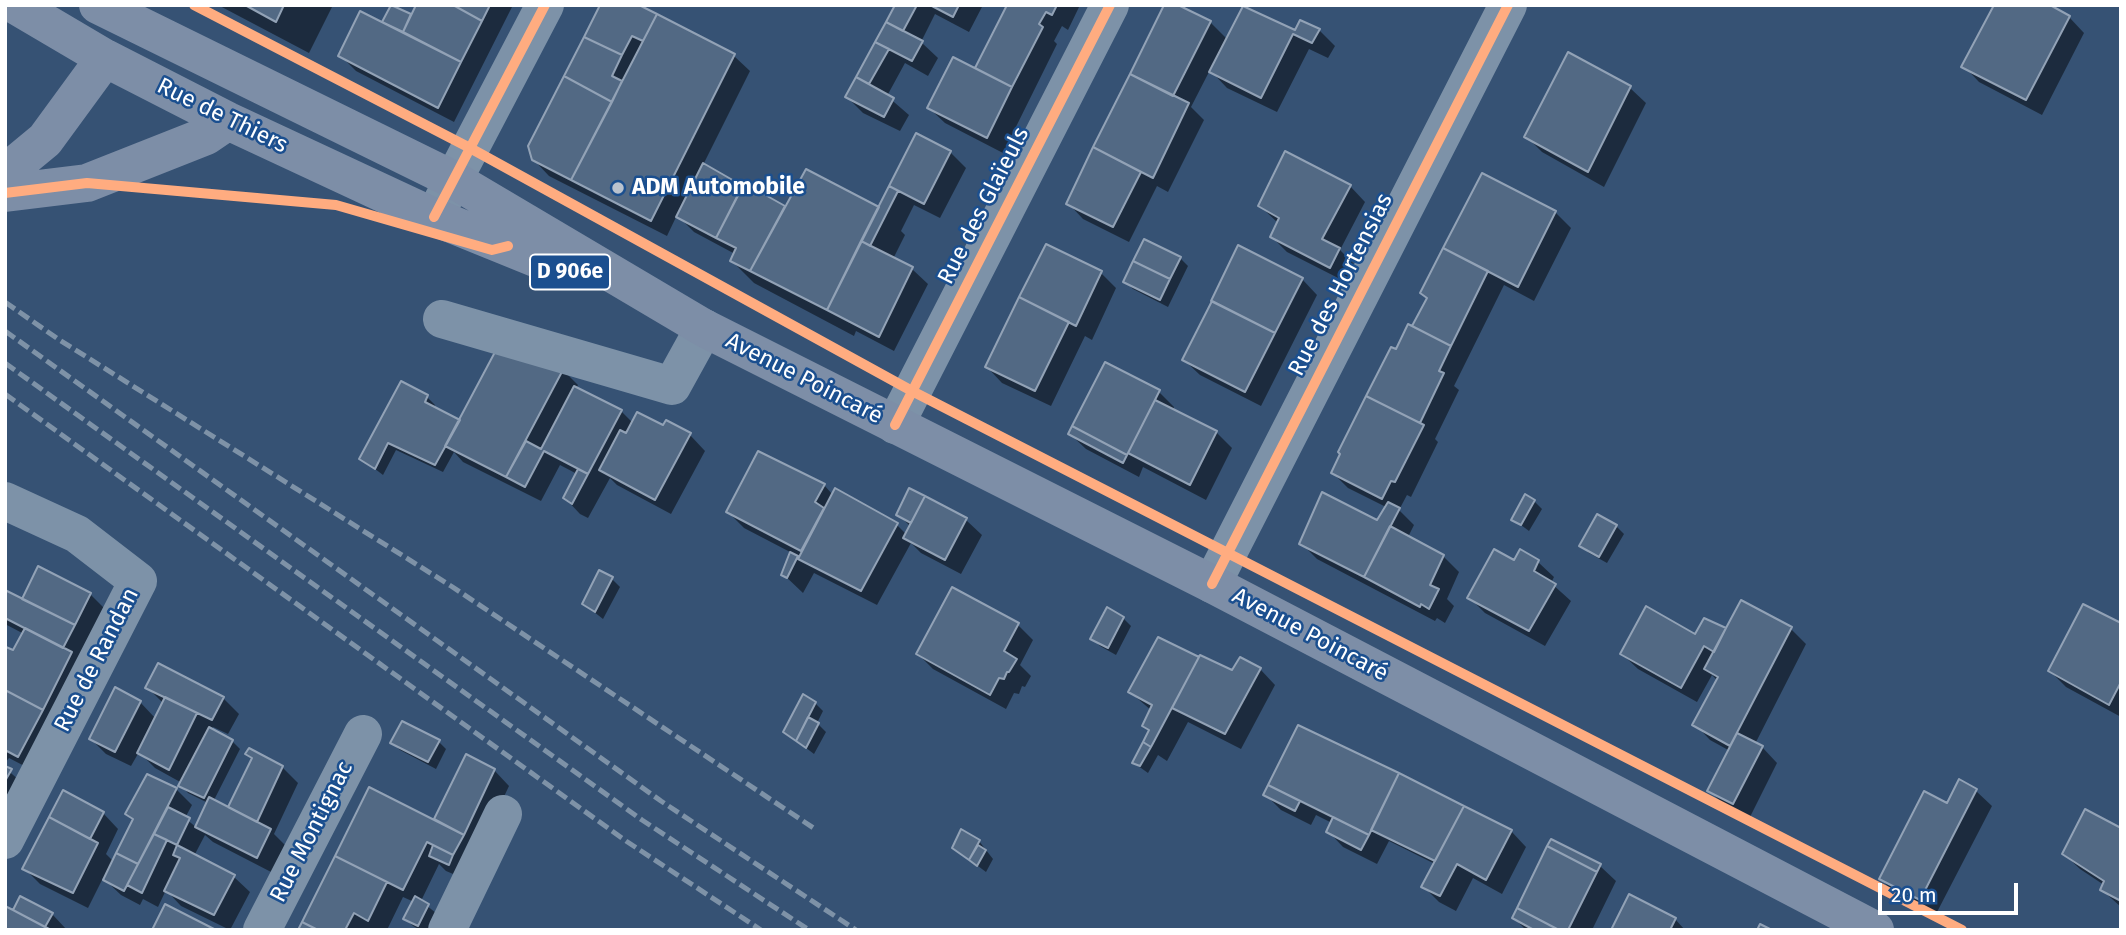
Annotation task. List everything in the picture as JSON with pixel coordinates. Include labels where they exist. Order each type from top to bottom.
[{"type":"main road","name":"Rue de Thiers","points":[[15,5],[105,58],[228,121],[435,217]]},
{"type":"main road","name":"Rue de Thiers","points":[[98,5],[196,66],[286,97],[454,180]]},
{"type":"main road","name":"D 906e","points":[[105,58],[196,66]]},
{"type":"main road","points":[[5,173],[45,140],[105,58]]},
{"type":"main road","points":[[5,193],[87,183],[206,135],[228,121],[196,66]]},
{"type":"main road","name":"Avenue Poincaré","points":[[454,180],[704,328],[1212,584],[1875,930]]},
{"type":"main road","name":"Avenue Poincaré","points":[[435,217],[704,328]]},
{"type":"street","points":[[435,217],[545,5]]},
{"type":"street","name":"Rue des Glaïeuls","points":[[895,425],[1110,5]]},
{"type":"street","name":"Rue des Hortensias","points":[[1212,584],[1508,5]]},
{"type":"street","name":"Avenue Poincaré","points":[[442,318],[672,386],[704,328]]},
{"type":"street","name":"Rue de Randan","points":[[5,501],[78,534],[138,580],[5,840]]},
{"type":"street","name":"Rue Montignac","points":[[262,930],[363,734]]},
{"type":"street","points":[[447,930],[503,814]]},
{"type":"building","points":[[245,5],[284,5],[276,22]]},
{"type":"building","points":[[391,5],[411,14],[403,32],[382,22]]},
{"type":"building","points":[[416,5],[453,5],[482,21],[461,62],[403,32]]},
{"type":"building","points":[[453,5],[490,5],[482,21]]},
{"type":"building","points":[[600,5],[639,5],[657,14],[643,41],[632,36],[622,55],[584,37]]},
{"type":"building","points":[[895,5],[917,5],[903,31],[886,22]]},
{"type":"building","points":[[930,5],[959,5],[953,17]]},
{"type":"building","points":[[1007,5],[1057,5],[1052,15],[1046,12],[1039,24],[1043,27],[1012,87],[975,68]]},
{"type":"building","points":[[1164,5],[1178,5],[1211,21],[1173,96],[1130,74]]},
{"type":"building","points":[[1994,5],[2050,5],[2070,16],[2026,100],[1961,67]]},
{"type":"building","points":[[1243,6],[1295,30],[1300,20],[1320,29],[1312,43],[1293,34],[1261,98],[1209,72]]},
{"type":"building","points":[[360,11],[461,62],[438,108],[338,56]]},
{"type":"building","points":[[657,14],[735,54],[651,221],[571,180]]},
{"type":"building","points":[[886,22],[923,41],[912,61],[875,42]]},
{"type":"building","points":[[584,37],[622,55],[612,76],[622,81],[612,102],[564,76]]},
{"type":"building","points":[[875,42],[889,49],[869,84],[856,77]]},
{"type":"building","points":[[1568,52],[1631,86],[1588,172],[1524,137]]},
{"type":"building","points":[[953,57],[1012,87],[987,138],[927,108]]},
{"type":"building","points":[[1130,74],[1189,103],[1153,178],[1093,147]]},
{"type":"building","points":[[564,76],[612,102],[571,180],[532,160],[528,146]]},
{"type":"building","points":[[856,77],[894,98],[884,117],[845,97]]},
{"type":"building","points":[[916,133],[951,151],[924,204],[889,186]]},
{"type":"building","points":[[1093,147],[1141,172],[1113,227],[1066,204]]},
{"type":"building","points":[[1285,151],[1351,185],[1322,239],[1340,248],[1330,268],[1270,237],[1279,218],[1258,206]]},
{"type":"building","points":[[703,163],[743,186],[716,238],[676,217]]},
{"type":"building","points":[[806,169],[879,207],[827,310],[750,271]]},
{"type":"building","points":[[1482,173],[1556,211],[1518,287],[1443,248]]},
{"type":"building","points":[[744,183],[785,206],[750,271],[730,261],[736,248],[716,238]]},
{"type":"building","points":[[889,186],[898,191],[870,246],[861,241]]},
{"type":"building","points":[[1144,239],[1181,257],[1170,279],[1133,261]]},
{"type":"building","points":[[861,241],[913,267],[879,337],[827,310]]},
{"type":"building","points":[[1046,244],[1102,271],[1076,326],[1019,297]]},
{"type":"building","points":[[1238,245],[1303,278],[1275,333],[1211,301]]},
{"type":"building","points":[[1443,248],[1488,271],[1451,346],[1412,326],[1427,298],[1420,293]]},
{"type":"building","points":[[1133,261],[1170,279],[1160,300],[1123,282]]},
{"type":"building","points":[[1019,297],[1069,322],[1035,391],[985,367]]},
{"type":"building","points":[[1212,301],[1275,333],[1245,392],[1182,360]]},
{"type":"building","points":[[1408,324],[1451,346],[1439,371],[1444,373],[1420,423],[1366,396],[1391,347],[1396,349]]},
{"type":"building","points":[[495,352],[564,368],[506,477],[445,446]]},
{"type":"building","points":[[1105,362],[1160,390],[1127,455],[1072,426]]},
{"type":"building","points":[[401,381],[428,395],[425,402],[460,420],[435,465],[388,443],[375,469],[359,459]]},
{"type":"building","points":[[574,386],[622,410],[588,474],[544,451],[525,487],[506,477],[526,441],[541,449]]},
{"type":"building","points":[[1366,396],[1424,425],[1395,482],[1391,481],[1382,499],[1331,473],[1340,454],[1338,452]]},
{"type":"building","points":[[1155,400],[1217,431],[1190,485],[1128,453]]},
{"type":"building","points":[[637,412],[663,425],[666,420],[691,433],[655,500],[599,470],[620,430],[626,433]]},
{"type":"building","points":[[1072,426],[1127,455],[1123,463],[1068,434]]},
{"type":"building","points":[[758,451],[825,484],[815,502],[824,508],[801,551],[726,512]]},
{"type":"building","points":[[578,469],[588,474],[572,504],[563,498]]},
{"type":"building","points":[[835,488],[898,523],[861,591],[798,559]]},
{"type":"building","points":[[909,488],[925,496],[911,523],[896,515]]},
{"type":"building","points":[[1322,492],[1377,520],[1388,502],[1400,508],[1364,577],[1299,544]]},
{"type":"building","points":[[1525,494],[1535,500],[1521,525],[1511,520]]},
{"type":"building","points":[[925,496],[967,518],[945,560],[903,538]]},
{"type":"building","points":[[1597,514],[1617,525],[1599,557],[1579,546]]},
{"type":"building","points":[[1390,526],[1444,555],[1430,585],[1439,589],[1429,609],[1421,604],[1420,607],[1364,577]]},
{"type":"building","points":[[1494,549],[1514,560],[1520,549],[1539,560],[1534,571],[1556,584],[1529,631],[1467,598]]},
{"type":"building","points":[[790,552],[798,556],[787,578],[781,575]]},
{"type":"building","points":[[38,566],[91,593],[75,625],[22,599]]},
{"type":"building","points":[[599,570],[613,577],[595,612],[582,604]]},
{"type":"building","points":[[952,587],[1019,623],[1004,651],[1017,659],[1004,679],[999,678],[990,695],[916,654]]},
{"type":"building","points":[[5,590],[75,625],[63,648],[5,618]]},
{"type":"building","points":[[1741,600],[1792,627],[1730,746],[1692,725],[1718,677],[1704,669]]},
{"type":"building","points":[[2083,604],[2121,623],[2121,682],[2109,705],[2048,671]]},
{"type":"building","points":[[1646,606],[1695,634],[1704,618],[1726,628],[1714,652],[1704,646],[1681,688],[1620,654]]},
{"type":"building","points":[[1107,607],[1124,617],[1108,648],[1090,639]]},
{"type":"building","points":[[25,628],[72,652],[43,710],[5,690],[5,649],[6,647],[13,650]]},
{"type":"building","points":[[1158,637],[1199,657],[1151,747],[1143,742],[1149,730],[1142,726],[1152,705],[1128,692]]},
{"type":"building","points":[[1200,655],[1232,670],[1240,657],[1261,668],[1225,734],[1172,708]]},
{"type":"building","points":[[158,663],[224,697],[212,720],[145,688]]},
{"type":"building","points":[[115,687],[141,701],[115,752],[89,739]]},
{"type":"building","points":[[5,690],[43,710],[18,757],[5,750]]},
{"type":"building","points":[[803,694],[816,702],[796,741],[783,732]]},
{"type":"building","points":[[165,697],[197,713],[169,770],[137,753]]},
{"type":"building","points":[[808,717],[819,723],[806,748],[796,741]]},
{"type":"building","points":[[402,721],[440,740],[428,762],[390,743]]},
{"type":"building","points":[[1298,725],[1399,773],[1369,835],[1268,785]]},
{"type":"building","points":[[209,727],[233,740],[204,798],[178,786]]},
{"type":"building","points":[[1737,733],[1763,746],[1733,804],[1707,791]]},
{"type":"building","points":[[1143,742],[1151,747],[1140,766],[1132,763]]},
{"type":"building","points":[[249,748],[283,766],[257,822],[228,807],[252,758],[245,754]]},
{"type":"building","points":[[466,754],[495,769],[464,835],[434,819]]},
{"type":"building","points":[[5,766],[12,769],[5,781]]},
{"type":"building","points":[[1399,773],[1464,806],[1435,861],[1371,830]]},
{"type":"building","points":[[147,774],[177,788],[138,864],[116,853],[133,819],[125,814]]},
{"type":"building","points":[[1959,779],[1977,789],[1920,900],[1879,879],[1924,791],[1947,803]]},
{"type":"building","points":[[1268,785],[1300,801],[1295,811],[1263,795]]},
{"type":"building","points":[[369,787],[464,835],[453,855],[427,842],[403,890],[335,856]]},
{"type":"building","points":[[63,790],[104,812],[90,839],[49,817]]},
{"type":"building","points":[[209,797],[271,829],[257,858],[195,827]]},
{"type":"building","points":[[1464,806],[1512,830],[1486,880],[1457,864],[1440,896],[1421,887]]},
{"type":"building","points":[[168,807],[190,818],[177,845],[154,834]]},
{"type":"building","points":[[2085,809],[2121,828],[2121,901],[2100,890],[2104,881],[2062,854]]},
{"type":"building","points":[[49,817],[98,843],[73,893],[22,869]]},
{"type":"building","points":[[1333,817],[1369,835],[1361,850],[1326,832]]},
{"type":"building","points":[[961,829],[980,840],[969,860],[952,848]]},
{"type":"building","points":[[154,834],[167,840],[142,893],[127,885]]},
{"type":"building","points":[[1551,839],[1601,864],[1597,872],[1547,846]]},
{"type":"building","points":[[177,845],[235,875],[214,915],[164,891],[180,858],[173,855]]},
{"type":"building","points":[[433,845],[453,855],[449,865],[429,856]]},
{"type":"building","points":[[978,845],[986,850],[977,866],[969,860]]},
{"type":"building","points":[[1547,846],[1597,872],[1568,930],[1559,930],[1517,908]]},
{"type":"building","points":[[116,853],[138,864],[124,891],[103,880]]},
{"type":"building","points":[[335,856],[387,882],[368,921],[354,913],[345,930],[318,930],[302,922]]},
{"type":"building","points":[[1629,894],[1676,918],[1670,930],[1611,930]]},
{"type":"building","points":[[20,896],[53,913],[45,927],[13,910]]},
{"type":"building","points":[[415,896],[429,904],[418,926],[403,919]]},
{"type":"building","points":[[165,904],[216,930],[152,930]]},
{"type":"building","points":[[5,906],[13,910],[51,930],[5,930]]},
{"type":"building","points":[[1517,908],[1559,930],[1534,930],[1512,918]]},
{"type":"building","points":[[302,922],[318,930],[298,930]]},
{"type":"building","points":[[1760,924],[1772,930],[1757,930]]},
{"type":"railway","points":[[5,302],[58,339],[451,586],[815,829]]},
{"type":"railway","points":[[5,331],[661,801],[856,930]]},
{"type":"railway","points":[[5,363],[642,820],[809,930]]},
{"type":"railway","points":[[5,394],[626,841],[761,930]]},
{"type":"cycle path","points":[[194,5],[470,148],[912,391],[1962,930]]},
{"type":"cycle path","points":[[434,217],[545,5]]},
{"type":"cycle path","points":[[895,425],[1110,5]]},
{"type":"cycle path","points":[[1212,584],[1508,5]]},
{"type":"cycle path","points":[[5,193],[87,183],[336,205],[492,250],[508,246]]},
{"type":"place","name":"ADM Automobile","points":[[618,188]]}]
